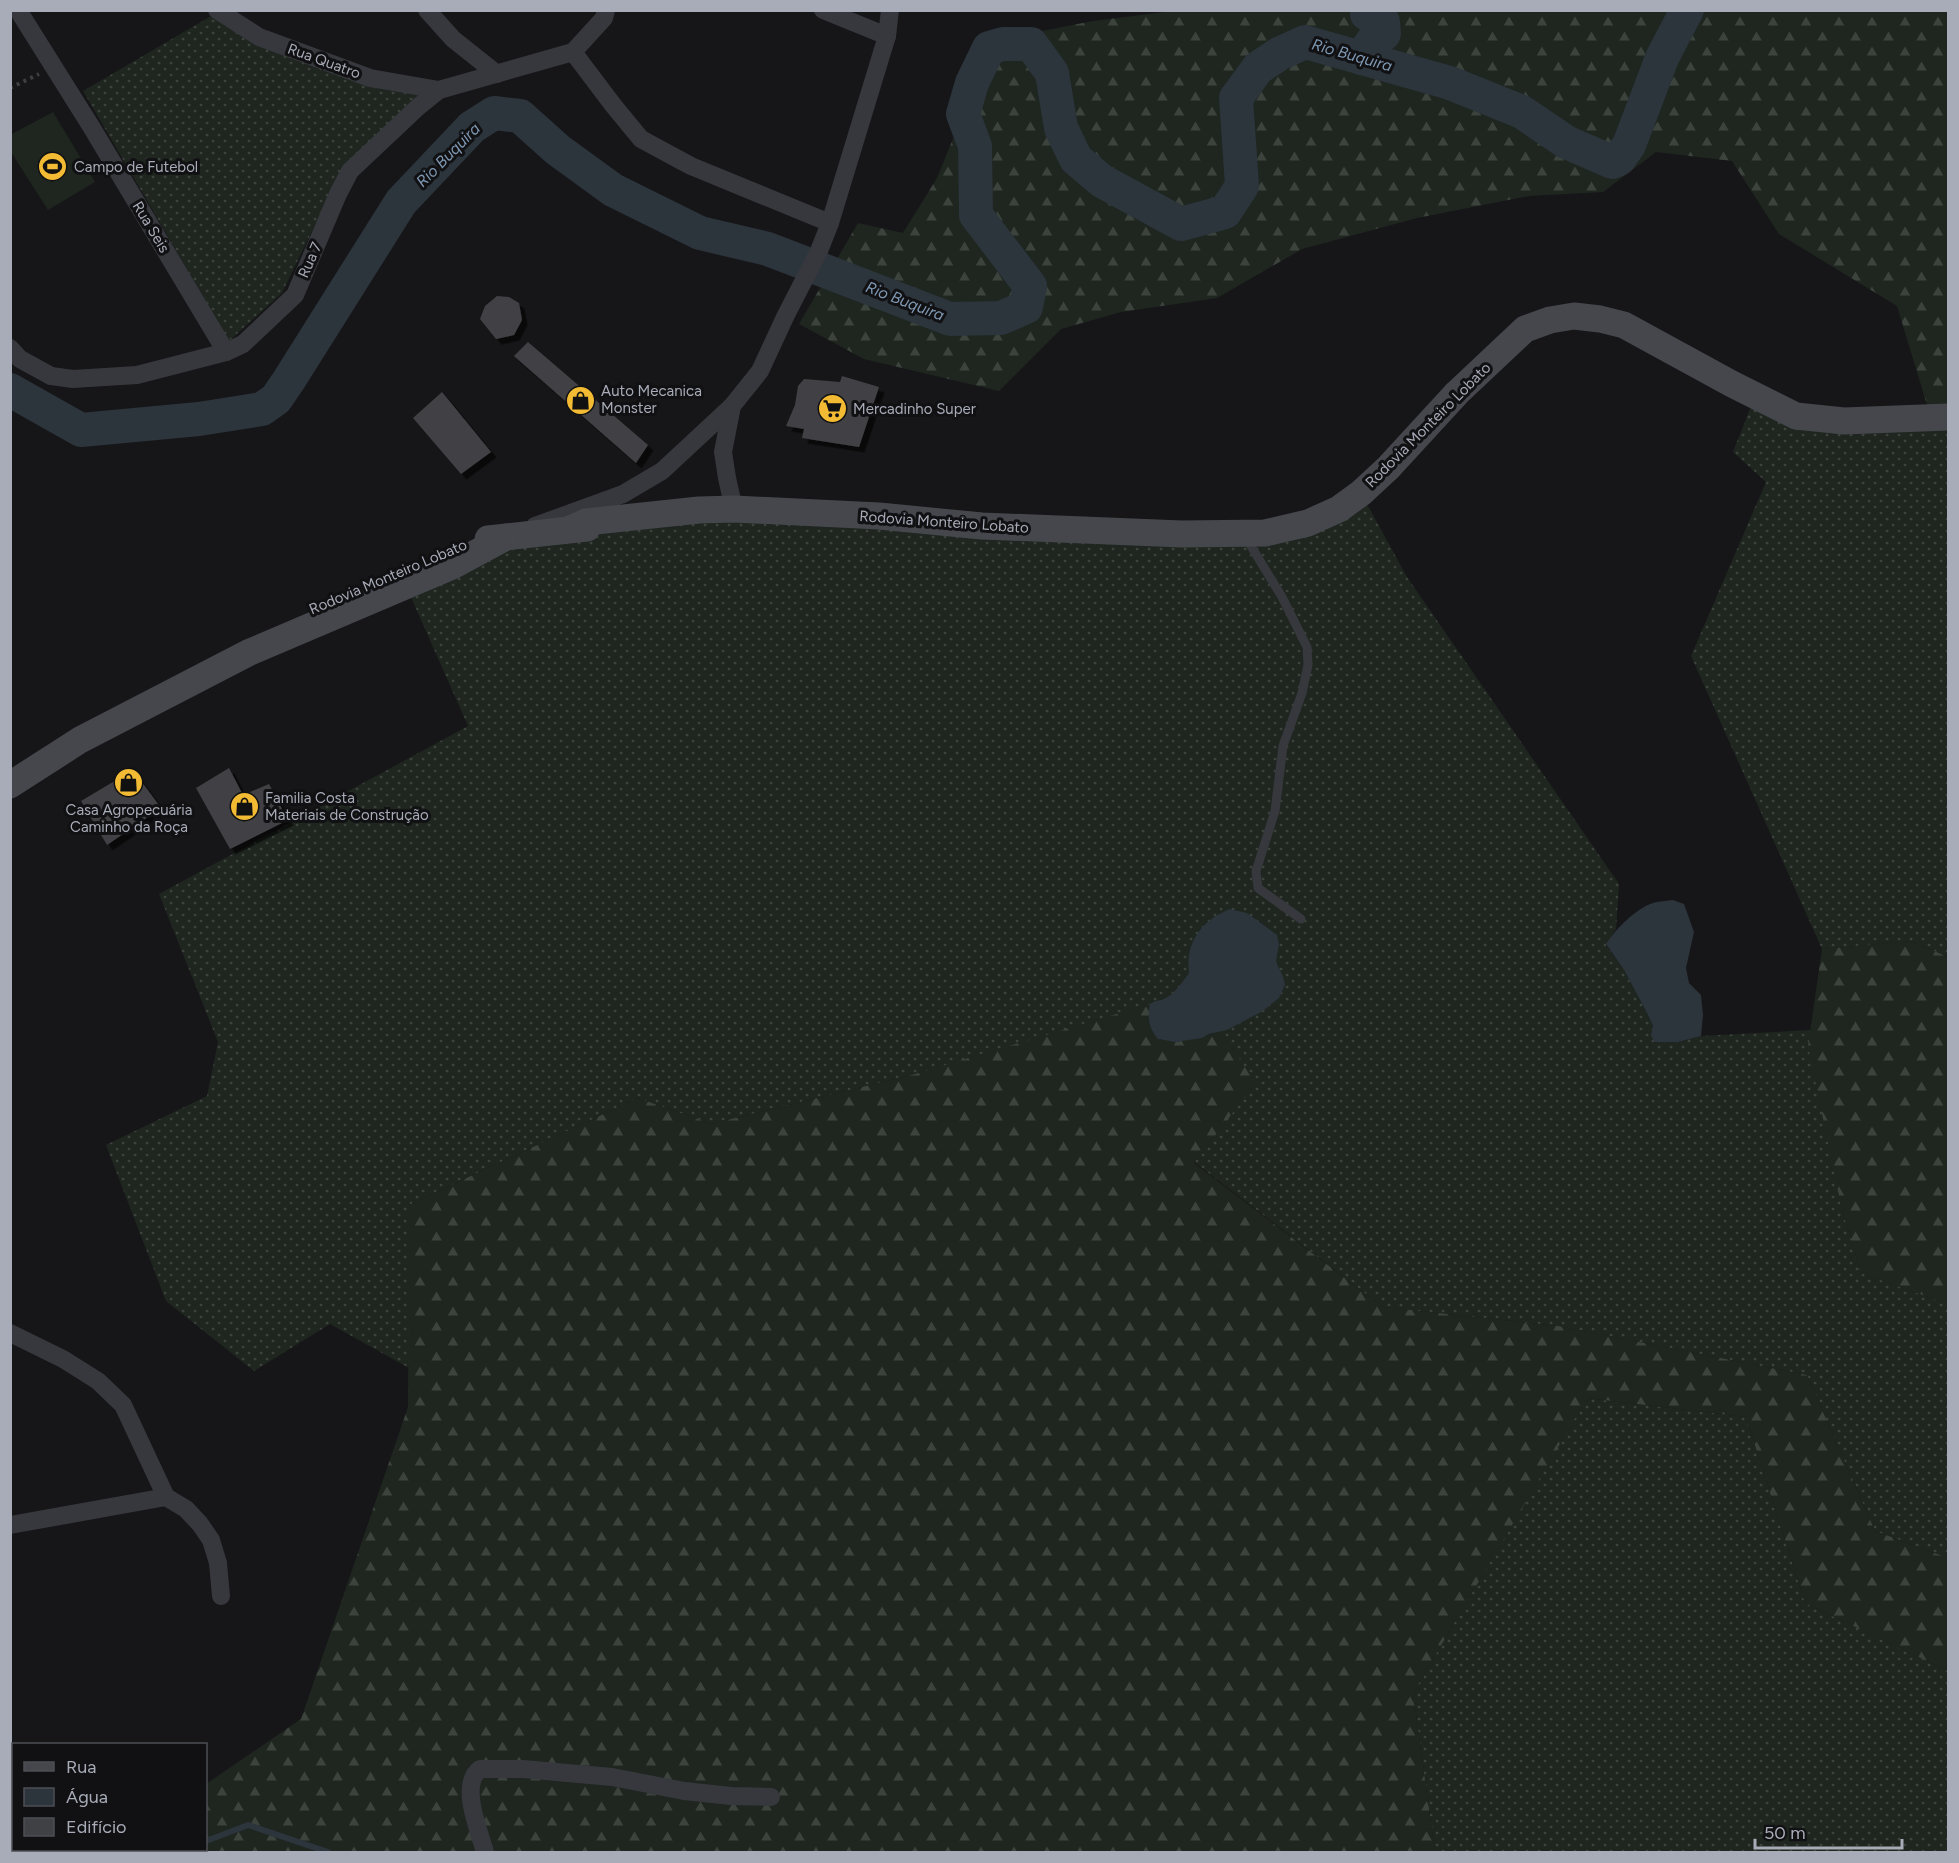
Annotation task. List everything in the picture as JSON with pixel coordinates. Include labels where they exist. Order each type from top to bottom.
[{"type":"main road","name":"Rodovia Monteiro Lobato","points":[[10,785],[80,740],[248,653],[452,566],[506,537],[570,529],[586,522],[665,513],[734,509],[879,516],[982,526],[1182,534],[1265,533],[1308,523],[1361,493],[1388,468],[1457,393],[1525,329],[1574,316],[1624,325],[1796,416],[1844,421],[1948,417]]},
{"type":"street","name":"Rua Seis","points":[[18,10],[92,128],[226,352]]},
{"type":"street","name":"Rua Quatro","points":[[218,10],[259,37],[370,78],[439,90]]},
{"type":"street","points":[[427,10],[453,39],[497,74]]},
{"type":"street","points":[[606,10],[604,18],[573,52],[641,139],[691,166],[830,223]]},
{"type":"street","points":[[823,10],[887,36]]},
{"type":"street","points":[[506,537],[622,494],[662,471],[732,406],[760,371],[819,251],[830,223],[887,36],[890,10]]},
{"type":"street","name":"Rua 7","points":[[10,348],[20,359],[51,376],[73,379],[137,375],[226,352],[243,344],[295,295],[338,194],[351,171],[439,90],[573,52]]},
{"type":"street","points":[[732,406],[723,452],[734,509]]},
{"type":"street","points":[[10,1333],[63,1359],[98,1381],[123,1405],[166,1497],[186,1509],[211,1540],[218,1563],[221,1596]]},
{"type":"street","points":[[10,1525],[166,1497]]},
{"type":"street","points":[[485,1852],[470,1790],[472,1778],[480,1769],[523,1768],[612,1776],[684,1791],[771,1797]]},
{"type":"lane","points":[[1243,534],[1282,597],[1306,647],[1308,665],[1302,693],[1283,746],[1275,811],[1256,871],[1258,888],[1301,919]]},
{"type":"path","points":[[10,88],[53,67]]},
{"type":"green space","points":[[1181,10],[1948,11],[1948,417],[1931,418],[1897,306],[1779,234],[1732,161],[1656,152],[1603,192],[1529,196],[1417,218],[1302,249],[1217,298],[1121,312],[1061,329],[999,391],[864,359],[799,324],[858,223],[903,233],[937,178],[963,114],[972,83],[1003,44],[1031,44],[1042,31],[1093,21]]},
{"type":"green space","points":[[218,12],[259,37],[427,88],[343,167],[282,293],[229,341],[83,91]]},
{"type":"green space","name":"Campo de Futebol","points":[[53,112],[95,182],[48,210],[11,152],[10,135]]},
{"type":"green space","points":[[1755,396],[1783,410],[1948,416],[1948,957],[1911,941],[1822,949],[1691,656],[1766,482],[1733,452]]},
{"type":"green space","points":[[1361,493],[1407,577],[1619,884],[1616,929],[1606,945],[1624,970],[1647,1013],[1653,1026],[1651,1035],[1678,1042],[1701,1036],[1810,1030],[1842,1210],[1861,1273],[1948,1304],[1948,1558],[1875,1531],[1807,1375],[1558,1326],[1383,1307],[1194,1162],[1215,1032],[1176,1042],[1164,1041],[1149,1010],[915,1074],[711,1124],[638,1098],[409,1205],[409,1368],[330,1324],[254,1371],[166,1301],[106,1145],[207,1096],[218,1042],[159,894],[468,726],[406,586],[506,537],[665,513],[1265,533]]},
{"type":"green space","points":[[1911,941],[1948,957],[1948,1304],[1861,1273],[1842,1210],[1808,1046],[1822,949]]},
{"type":"green space","points":[[1150,1004],[1149,1010],[1158,1039],[1176,1042],[1223,1031],[1255,1084],[1194,1163],[1383,1307],[1558,1326],[1807,1375],[1875,1531],[1948,1558],[1948,1671],[1805,1603],[1746,1417],[1587,1398],[1413,1693],[1435,1852],[82,1852],[207,1851],[207,1783],[301,1719],[408,1407],[409,1205],[638,1098],[711,1124],[915,1074]]},
{"type":"green space","points":[[1586,1398],[1746,1417],[1805,1603],[1948,1671],[1948,1852],[1435,1852],[1413,1693]]},
{"type":"water","points":[[1673,900],[1684,904],[1694,932],[1686,968],[1689,983],[1701,995],[1703,1015],[1701,1036],[1678,1042],[1654,1042],[1651,1035],[1653,1026],[1647,1013],[1624,970],[1606,944],[1639,910],[1653,903]]},
{"type":"water","points":[[1230,909],[1247,913],[1277,935],[1279,944],[1276,962],[1285,985],[1279,998],[1263,1011],[1227,1030],[1202,1038],[1176,1042],[1158,1039],[1150,1023],[1150,1004],[1168,997],[1178,988],[1189,973],[1190,951],[1198,933],[1211,919]]},
{"type":"building","points":[[497,296],[509,297],[519,303],[522,320],[514,335],[496,339],[480,319],[485,306]]},
{"type":"building","name":"Auto Mecanica Monster","points":[[528,342],[648,445],[636,463],[514,356]]},
{"type":"building","name":"Mercadinho Super","points":[[842,376],[879,387],[859,447],[802,438],[804,429],[786,426],[795,405],[798,386],[804,379],[840,382]]},
{"type":"building","points":[[442,392],[491,452],[461,474],[413,418]]},
{"type":"building","name":"Familia Costa Materiais de Construção","points":[[229,768],[243,795],[269,784],[288,820],[230,849],[196,788]]},
{"type":"building","points":[[133,770],[161,808],[107,845],[81,801]]},
{"type":"waterway","points":[[1361,58],[1374,39],[1384,34],[1383,22],[1367,14],[1367,10]]},
{"type":"waterway","name":"Rio Buquira","points":[[10,390],[81,430],[199,419],[262,409],[276,399],[289,380],[401,202],[472,127],[494,113],[520,116],[558,150],[613,190],[700,233],[768,249],[950,319],[1001,318],[1026,307],[1030,286],[976,215],[975,146],[963,114],[972,83],[989,48],[1003,44],[1031,44],[1052,73],[1061,128],[1076,159],[1102,181],[1181,224],[1225,212],[1242,186],[1236,98],[1258,68],[1279,54],[1305,42],[1450,83],[1522,112],[1566,142],[1612,162],[1619,159],[1629,145],[1662,58],[1687,10]]},
{"type":"waterway","points":[[207,1841],[248,1825],[328,1852]]},
{"type":"place","name":"Campo de Futebol","points":[[53,167]]},
{"type":"place","name":"Auto Mecanica Monster","points":[[580,400]]},
{"type":"place","name":"Mercadinho Super","points":[[832,409]]},
{"type":"place","name":"Casa Agropecuária Caminho da Roça","points":[[129,783]]},
{"type":"place","name":"Familia Costa Materiais de Construção","points":[[244,807]]}]
